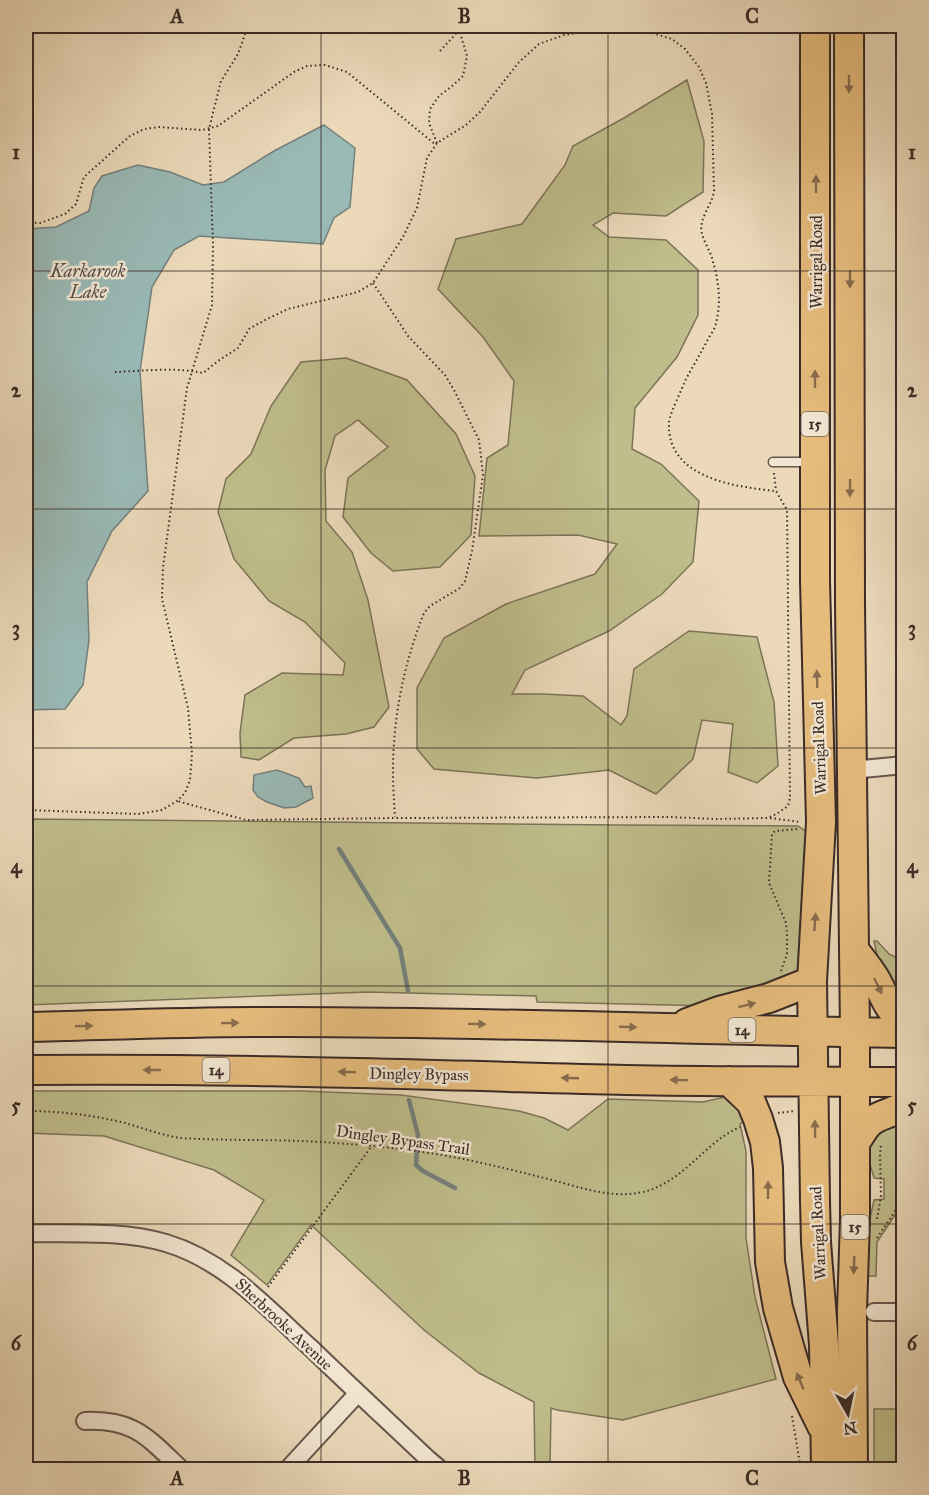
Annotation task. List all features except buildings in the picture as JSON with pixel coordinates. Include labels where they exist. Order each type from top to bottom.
[{"type":"highway","name":"Warrigal Road","points":[[815,26],[816,621],[821,822],[812,981],[816,1232],[824,1345],[826,1470]]},
{"type":"highway","name":"Warrigal Road","points":[[849,26],[855,1033],[853,1470]]},
{"type":"highway","points":[[854,950],[877,981],[886,1004],[903,1022]]},
{"type":"highway","points":[[671,1029],[719,1011],[769,999],[812,981]]},
{"type":"highway","name":"14","points":[[26,1027],[296,1022],[903,1033]]},
{"type":"highway","name":"Dingley Bypass","points":[[26,1070],[304,1071],[813,1082]]},
{"type":"highway","points":[[729,1081],[751,1102],[765,1142],[768,1168],[769,1255],[778,1308],[798,1377],[826,1433]]},
{"type":"highway","name":"14","points":[[813,1082],[903,1082]]},
{"type":"highway","points":[[855,1143],[871,1121],[903,1106]]},
{"type":"street","points":[[852,770],[903,765]]},
{"type":"street","name":"Sherbrooke Avenue","points":[[26,1233],[135,1237],[168,1244],[206,1260],[241,1283],[441,1470]]},
{"type":"street","points":[[874,1312],[903,1312]]},
{"type":"street","points":[[287,1470],[358,1393]]},
{"type":"street","points":[[85,1421],[109,1421],[133,1428],[144,1435],[182,1470]]},
{"type":"lane","points":[[773,462],[815,462]]},
{"type":"path","points":[[26,810],[138,814],[162,810],[185,793],[190,780],[192,754],[188,708],[162,600],[163,568],[187,388],[212,306],[212,180],[209,129],[221,81],[238,54],[248,26]]},
{"type":"path","points":[[437,144],[429,123],[430,109],[439,96],[463,76],[467,56],[460,26]]},
{"type":"path","points":[[440,51],[460,26]]},
{"type":"path","points":[[116,372],[192,371],[203,374],[238,348],[249,329],[265,320],[288,309],[358,292],[373,283],[403,237],[417,208],[427,158],[437,144],[466,125],[480,112],[519,62],[538,44],[564,35],[602,29],[642,30],[672,39],[685,49],[699,68],[706,83],[712,114],[714,191],[713,200],[703,219],[702,233],[717,272],[719,309],[716,325],[686,379],[669,420],[670,439],[676,455],[690,468],[712,478],[749,488],[776,491]]},
{"type":"path","points":[[26,222],[40,222],[65,214],[76,204],[84,177],[130,136],[144,129],[159,127],[202,130],[218,126],[294,72],[307,66],[325,65],[347,72],[437,144]]},
{"type":"path","points":[[373,283],[408,336],[445,375],[454,390],[479,440],[483,475],[472,551],[465,581],[460,588],[430,606],[424,613],[404,672],[395,737],[393,771],[395,818]]},
{"type":"path","points":[[768,818],[788,806],[790,798],[787,510],[776,491],[773,462]]},
{"type":"path","points":[[177,801],[246,820],[648,817],[768,818],[801,822],[800,829],[776,831],[772,834],[770,884],[786,923],[788,935],[787,954],[779,977]]},
{"type":"path","name":"Dingley Bypass Trail","points":[[26,1112],[81,1114],[180,1138],[299,1141],[423,1152],[597,1192],[621,1195],[648,1190],[674,1177],[696,1161],[721,1137],[744,1125]]},
{"type":"path","points":[[259,1300],[371,1147]]},
{"type":"path","points":[[874,1242],[903,1198]]},
{"type":"shaded area","points":[[687,80],[704,141],[703,192],[666,216],[613,213],[593,225],[609,237],[666,240],[698,270],[698,315],[677,357],[635,408],[632,449],[661,464],[699,501],[693,562],[662,594],[609,631],[525,670],[512,694],[583,696],[621,725],[627,716],[634,669],[689,631],[757,637],[774,702],[778,766],[757,783],[728,772],[733,724],[702,720],[693,759],[656,794],[609,770],[537,778],[434,769],[417,749],[417,688],[444,638],[506,604],[595,574],[617,544],[578,535],[479,536],[487,458],[508,445],[514,381],[483,337],[438,289],[456,239],[522,224],[565,165],[573,146]]},
{"type":"shaded area","points":[[346,358],[407,380],[456,434],[475,476],[471,535],[440,567],[393,571],[371,553],[343,517],[348,478],[388,447],[358,420],[335,436],[325,470],[326,521],[352,552],[368,600],[389,707],[374,727],[346,734],[294,738],[259,760],[241,757],[240,733],[245,695],[282,673],[343,675],[345,663],[305,622],[269,601],[234,559],[218,512],[226,479],[251,454],[271,406],[301,362]]},
{"type":"shaded area","points":[[26,819],[798,826],[807,832],[798,960],[802,959],[802,965],[796,977],[714,1006],[537,1002],[536,996],[368,992],[26,1005]]},
{"type":"shaded area","points":[[874,941],[877,941],[895,957],[897,954],[903,955],[903,1005],[880,968]]},
{"type":"shaded area","points":[[26,1091],[301,1091],[401,1095],[519,1111],[544,1118],[568,1130],[608,1099],[703,1102],[725,1097],[734,1101],[751,1118],[740,1124],[746,1151],[746,1238],[755,1297],[776,1379],[623,1420],[551,1408],[550,1469],[535,1469],[534,1402],[479,1373],[424,1330],[311,1225],[267,1285],[231,1255],[264,1200],[214,1170],[104,1136],[26,1133]]},
{"type":"shaded area","points":[[903,1117],[903,1203],[877,1242],[876,1276],[864,1276],[867,1232],[874,1200],[884,1199],[884,1179],[874,1178],[868,1157],[870,1135]]},
{"type":"shaded area","points":[[874,1409],[903,1409],[903,1469],[874,1469]]},
{"type":"water","name":"Karkarook Lake","points":[[324,125],[355,148],[350,207],[334,218],[323,244],[199,236],[174,250],[152,287],[140,371],[148,491],[112,531],[87,582],[89,640],[83,685],[65,709],[26,710],[26,229],[56,227],[89,211],[94,188],[102,176],[138,165],[170,172],[203,185],[224,182],[274,151]]},
{"type":"water","points":[[277,770],[299,778],[305,787],[311,786],[313,798],[296,807],[284,808],[258,797],[253,790],[254,775]]},
{"type":"waterway","points":[[339,849],[400,948],[408,991]]},
{"type":"waterway","points":[[409,1100],[418,1135],[416,1165],[455,1188]]}]
